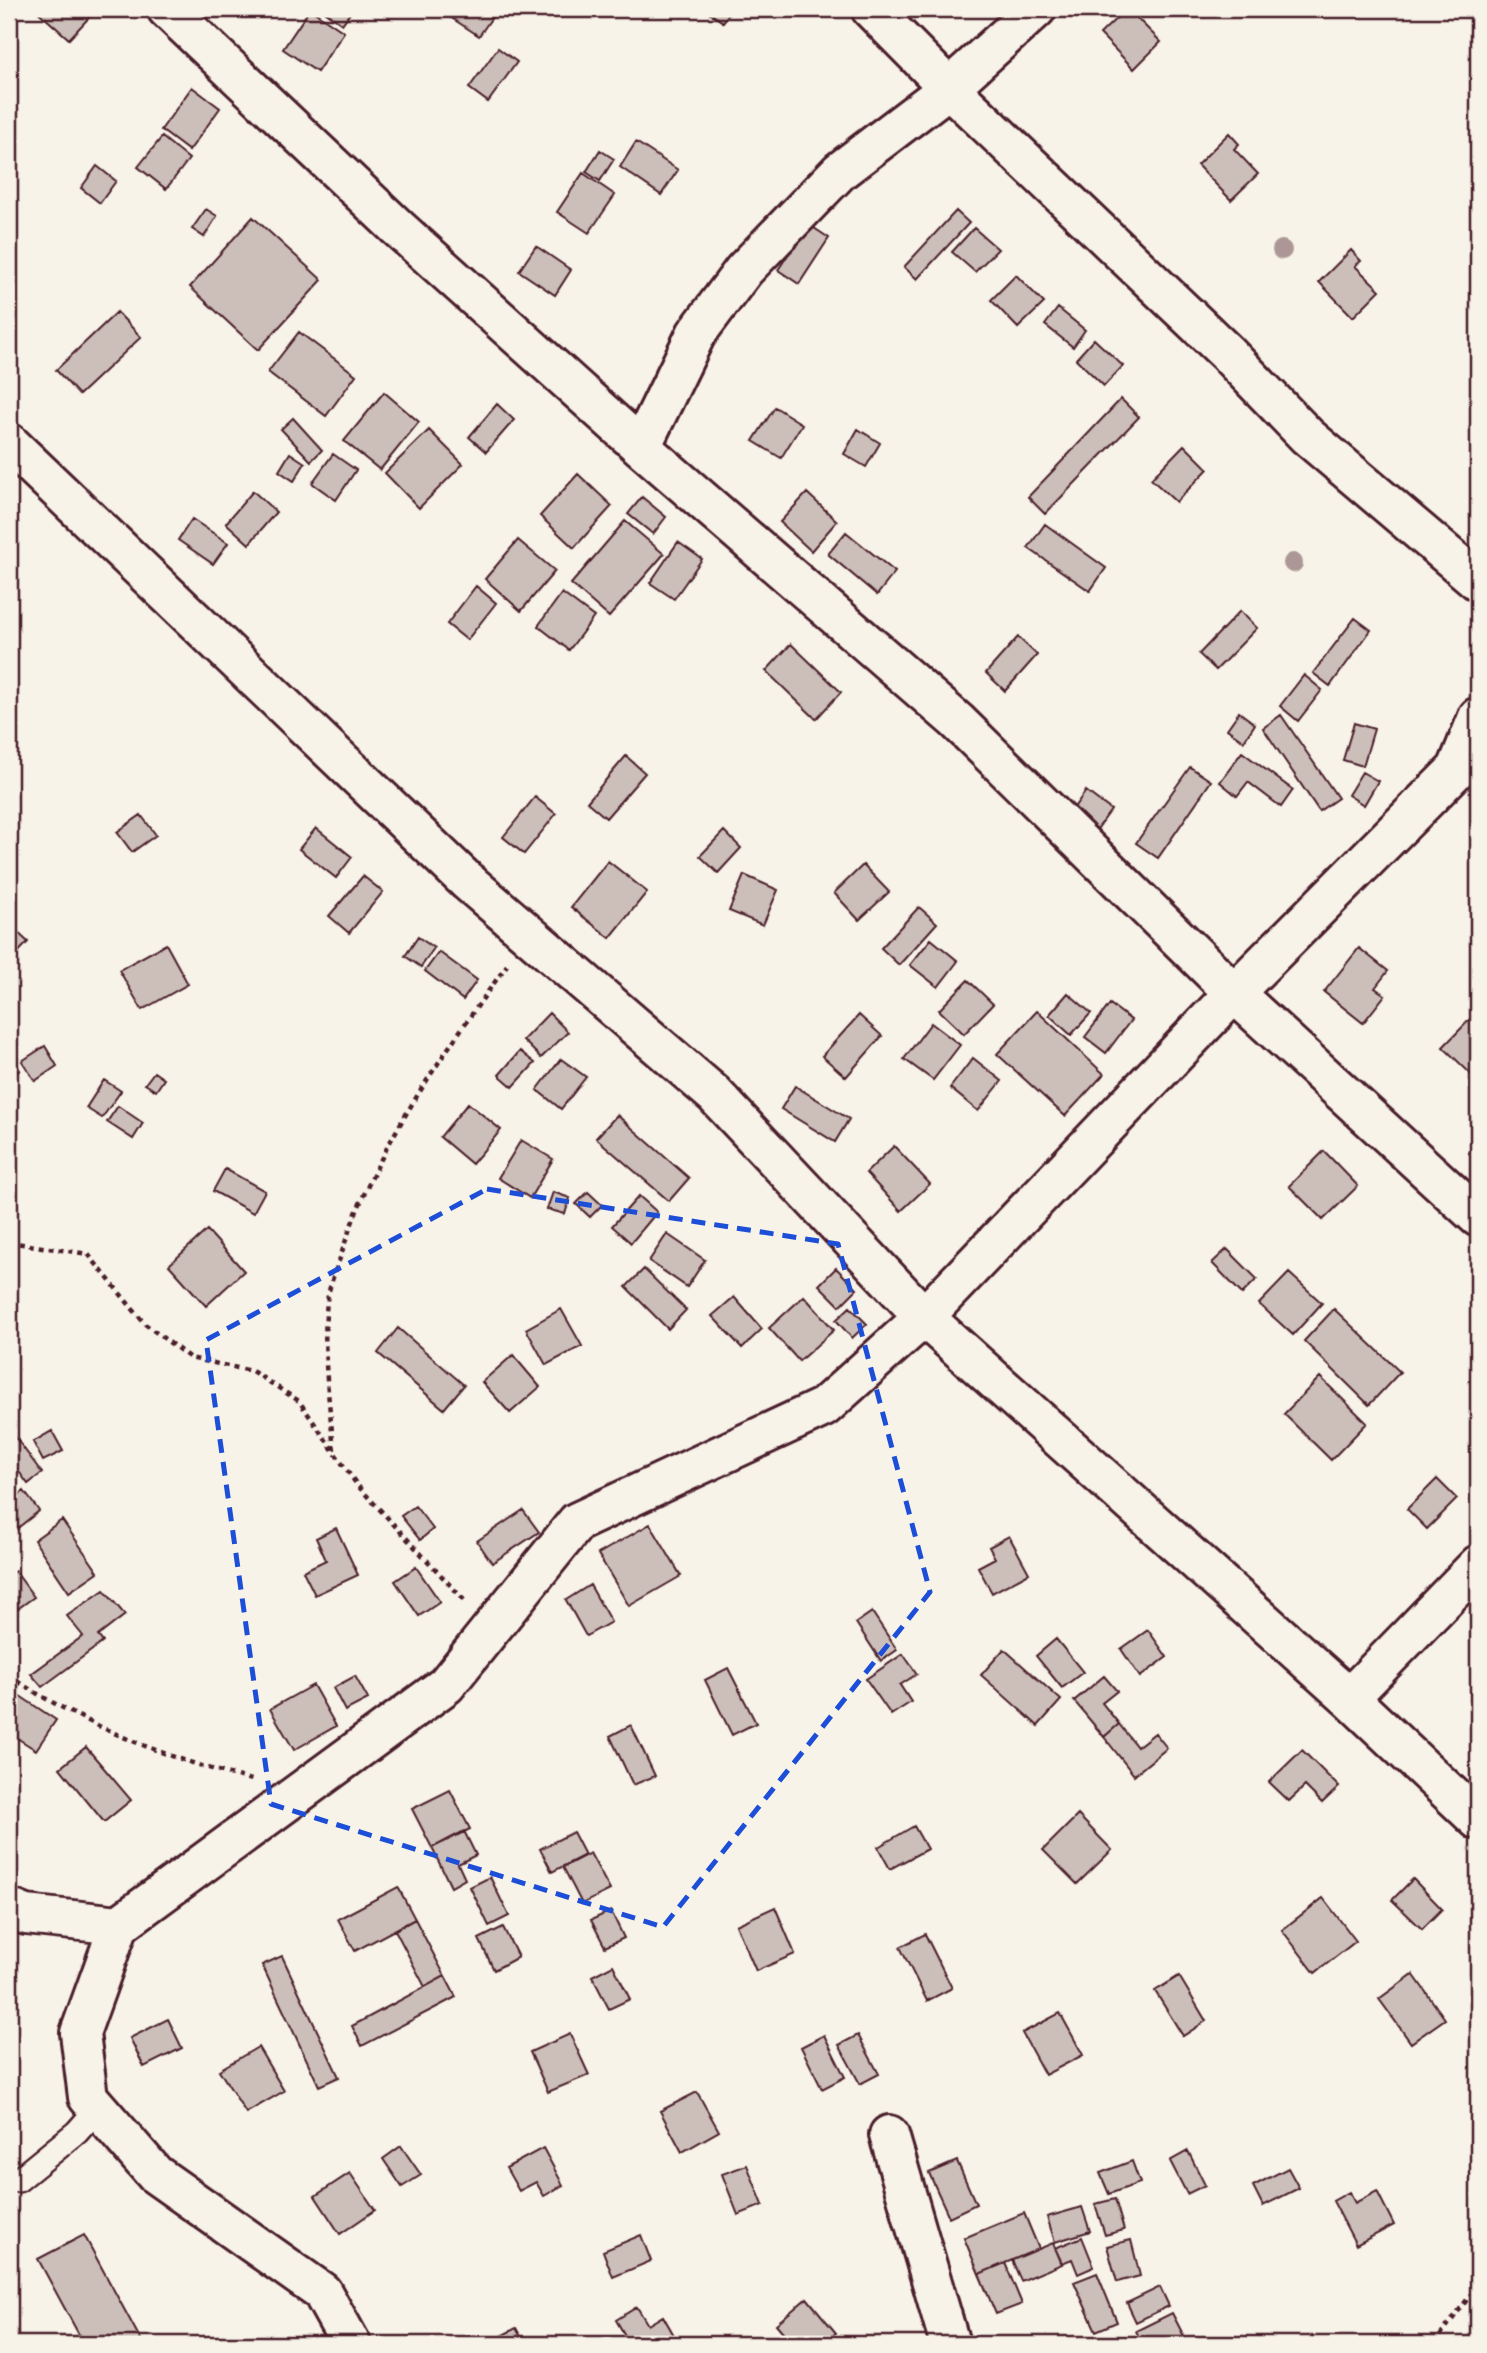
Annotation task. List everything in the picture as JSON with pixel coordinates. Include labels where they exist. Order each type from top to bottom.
[{"type":"street","points":[[167,9],[398,228],[641,447],[957,721],[1234,993],[1478,1217]]},
{"type":"street","points":[[871,9],[949,88],[1226,352],[1307,436],[1478,582]]},
{"type":"street","points":[[641,447],[696,334],[744,270],[840,171],[949,88],[1035,9]]},
{"type":"street","points":[[9,443],[467,881],[714,1094],[925,1317],[1349,1698],[1478,1820]]},
{"type":"street","points":[[351,2344],[322,2292],[155,2174],[88,2097],[80,2033],[119,1926],[446,1685],[577,1522],[824,1407],[925,1317],[1234,993],[1457,769],[1478,717]]},
{"type":"street","points":[[1349,1698],[1478,1565]]},
{"type":"street","points":[[9,1908],[26,1915],[119,1926]]},
{"type":"street","points":[[889,2135],[950,2344]]},
{"type":"lane","points":[[9,2179],[18,2180],[78,2132],[98,2108]]},
{"type":"path","points":[[334,1451],[325,1365],[327,1299],[349,1228],[395,1135],[450,1043],[529,934]]},
{"type":"path","points":[[9,1242],[88,1254],[145,1324],[190,1358],[252,1371],[299,1401],[357,1485],[492,1627]]},
{"type":"path","points":[[9,1676],[69,1712],[192,1765],[300,1792]]},
{"type":"path","points":[[1434,2344],[1478,2285]]},
{"type":"highlighted area","points":[[487,1189],[838,1244],[930,1592],[663,1927],[271,1804],[206,1340]]},
{"type":"building","points":[[35,9],[97,9],[69,39]]},
{"type":"building","points":[[310,9],[344,32],[317,72],[283,49]]},
{"type":"building","points":[[321,9],[353,9],[342,24]]},
{"type":"building","points":[[447,9],[497,10],[479,36],[444,13]]},
{"type":"building","points":[[704,9],[732,9],[723,22]]},
{"type":"building","points":[[1126,9],[1138,9],[1143,13],[1137,18],[1161,42],[1134,69],[1100,34]]},
{"type":"building","points":[[498,48],[517,62],[488,102],[469,88]]},
{"type":"building","points":[[192,87],[220,108],[189,151],[161,130]]},
{"type":"building","points":[[1229,133],[1239,144],[1234,149],[1258,174],[1231,200],[1197,165]]},
{"type":"building","points":[[162,137],[189,159],[166,189],[138,167]]},
{"type":"building","points":[[636,142],[678,170],[661,195],[620,167]]},
{"type":"building","points":[[600,150],[614,159],[600,181],[586,172]]},
{"type":"building","points":[[97,166],[116,181],[100,203],[81,188]]},
{"type":"building","points":[[583,173],[615,195],[589,233],[557,212]]},
{"type":"building","points":[[206,209],[217,216],[204,237],[192,229]]},
{"type":"building","points":[[956,211],[969,223],[917,279],[904,267]]},
{"type":"building","points":[[253,217],[322,280],[258,350],[190,287]]},
{"type":"building","points":[[808,224],[829,238],[799,284],[778,270]]},
{"type":"building","points":[[974,228],[998,249],[975,272],[952,252]]},
{"type":"building","points":[[536,246],[571,270],[555,295],[519,271]]},
{"type":"building","points":[[1351,250],[1361,261],[1355,266],[1380,290],[1353,317],[1319,282]]},
{"type":"building","points":[[1016,275],[1044,303],[1018,328],[991,300]]},
{"type":"building","points":[[1058,308],[1085,330],[1073,347],[1045,325]]},
{"type":"building","points":[[117,312],[141,337],[79,395],[56,370]]},
{"type":"building","points":[[299,332],[356,375],[326,416],[268,372]]},
{"type":"building","points":[[1094,339],[1123,366],[1104,386],[1076,359]]},
{"type":"building","points":[[384,392],[419,422],[380,470],[344,441]]},
{"type":"building","points":[[1121,399],[1139,417],[1045,514],[1028,497]]},
{"type":"building","points":[[497,404],[514,420],[486,452],[469,437]]},
{"type":"building","points":[[775,407],[802,424],[781,458],[753,441]]},
{"type":"building","points":[[293,418],[322,450],[311,461],[281,429]]},
{"type":"building","points":[[858,429],[880,443],[866,467],[844,454]]},
{"type":"building","points":[[429,430],[463,464],[419,508],[385,473]]},
{"type":"building","points":[[1184,445],[1208,469],[1176,502],[1151,479]]},
{"type":"building","points":[[290,453],[305,463],[294,481],[279,471]]},
{"type":"building","points":[[333,454],[356,470],[336,500],[312,483]]},
{"type":"building","points":[[578,474],[612,506],[574,548],[540,516]]},
{"type":"building","points":[[253,491],[276,512],[249,544],[226,523]]},
{"type":"building","points":[[807,493],[837,521],[811,551],[780,522]]},
{"type":"building","points":[[642,497],[666,517],[653,534],[628,514]]},
{"type":"building","points":[[192,519],[228,543],[213,564],[178,540]]},
{"type":"building","points":[[625,521],[664,554],[609,617],[571,584]]},
{"type":"building","points":[[1045,524],[1106,568],[1090,591],[1028,548]]},
{"type":"building","points":[[846,532],[895,572],[877,595],[828,554]]},
{"type":"building","points":[[518,540],[555,571],[521,611],[485,579]]},
{"type":"building","points":[[678,542],[702,559],[674,599],[650,583]]},
{"type":"building","points":[[476,586],[496,603],[467,640],[447,624]]},
{"type":"building","points":[[562,593],[594,617],[569,650],[538,626]]},
{"type":"building","points":[[1240,611],[1257,628],[1216,670],[1199,654]]},
{"type":"building","points":[[1355,618],[1371,630],[1330,686],[1313,673]]},
{"type":"building","points":[[1018,637],[1037,655],[1005,691],[986,673]]},
{"type":"building","points":[[791,644],[841,692],[816,719],[766,671]]},
{"type":"building","points":[[1304,675],[1322,690],[1298,721],[1280,706]]},
{"type":"building","points":[[1239,712],[1255,724],[1244,741],[1227,729]]},
{"type":"building","points":[[1281,715],[1338,798],[1319,811],[1263,728]]},
{"type":"building","points":[[9,719],[17,731],[9,737]]},
{"type":"building","points":[[1354,723],[1374,729],[1363,766],[1343,760]]},
{"type":"building","points":[[1242,752],[1293,790],[1281,807],[1248,782],[1237,796],[1220,782]]},
{"type":"building","points":[[626,756],[645,773],[606,818],[587,802]]},
{"type":"building","points":[[1190,767],[1211,781],[1158,858],[1136,843]]},
{"type":"building","points":[[1362,772],[1378,781],[1364,805],[1348,795]]},
{"type":"building","points":[[1086,791],[1111,810],[1095,832],[1070,813]]},
{"type":"building","points":[[535,797],[556,814],[524,854],[503,837]]},
{"type":"building","points":[[141,815],[156,835],[132,852],[117,832]]},
{"type":"building","points":[[316,828],[352,857],[336,878],[299,849]]},
{"type":"building","points":[[724,831],[741,848],[718,873],[700,856]]},
{"type":"building","points":[[608,861],[647,892],[610,938],[571,907]]},
{"type":"building","points":[[863,865],[889,892],[859,920],[834,893]]},
{"type":"building","points":[[744,875],[778,890],[763,925],[729,911]]},
{"type":"building","points":[[363,876],[383,892],[349,933],[329,916]]},
{"type":"building","points":[[919,907],[937,923],[899,965],[881,948]]},
{"type":"building","points":[[14,929],[28,942],[9,962],[9,935]]},
{"type":"building","points":[[418,937],[434,948],[421,967],[405,956]]},
{"type":"building","points":[[931,939],[958,961],[938,987],[910,965]]},
{"type":"building","points":[[166,944],[188,984],[142,1010],[119,970]]},
{"type":"building","points":[[1359,948],[1388,971],[1375,988],[1385,995],[1363,1023],[1324,992]]},
{"type":"building","points":[[439,952],[477,980],[463,1000],[425,971]]},
{"type":"building","points":[[968,980],[993,1004],[964,1034],[939,1010]]},
{"type":"building","points":[[1068,993],[1091,1013],[1071,1035],[1049,1015]]},
{"type":"building","points":[[1110,1004],[1131,1020],[1106,1053],[1085,1037]]},
{"type":"building","points":[[1037,1011],[1104,1074],[1065,1116],[997,1054]]},
{"type":"building","points":[[1478,1011],[1478,1081],[1443,1047]]},
{"type":"building","points":[[549,1013],[568,1032],[541,1058],[523,1040]]},
{"type":"building","points":[[859,1015],[882,1036],[846,1077],[822,1056]]},
{"type":"building","points":[[931,1023],[960,1045],[933,1080],[904,1059]]},
{"type":"building","points":[[45,1046],[57,1066],[35,1081],[22,1061]]},
{"type":"building","points":[[9,1051],[20,1070],[9,1076]]},
{"type":"building","points":[[520,1051],[535,1063],[513,1087],[499,1075]]},
{"type":"building","points":[[973,1058],[1002,1081],[978,1111],[950,1088]]},
{"type":"building","points":[[561,1059],[586,1077],[561,1109],[537,1090]]},
{"type":"building","points":[[154,1072],[164,1079],[156,1091],[145,1084]]},
{"type":"building","points":[[104,1080],[121,1091],[102,1118],[86,1108]]},
{"type":"building","points":[[795,1086],[849,1119],[835,1142],[781,1109]]},
{"type":"building","points":[[468,1103],[501,1130],[472,1164],[440,1137]]},
{"type":"building","points":[[118,1106],[143,1123],[133,1139],[107,1122]]},
{"type":"building","points":[[617,1115],[689,1178],[669,1201],[596,1138]]},
{"type":"building","points":[[521,1140],[553,1159],[530,1198],[498,1178]]},
{"type":"building","points":[[1478,1142],[1478,1162],[1469,1153]]},
{"type":"building","points":[[894,1146],[930,1184],[901,1211],[866,1173]]},
{"type":"building","points":[[1324,1151],[1358,1186],[1323,1220],[1289,1186]]},
{"type":"building","points":[[225,1169],[265,1191],[253,1213],[213,1191]]},
{"type":"building","points":[[553,1192],[570,1198],[565,1214],[547,1209]]},
{"type":"building","points":[[588,1192],[602,1205],[590,1217],[576,1204]]},
{"type":"building","points":[[639,1196],[657,1212],[631,1243],[612,1226]]},
{"type":"building","points":[[207,1230],[244,1271],[206,1306],[169,1265]]},
{"type":"building","points":[[667,1234],[705,1260],[687,1287],[649,1261]]},
{"type":"building","points":[[1227,1249],[1257,1279],[1242,1294],[1212,1263]]},
{"type":"building","points":[[836,1268],[857,1289],[840,1306],[819,1285]]},
{"type":"building","points":[[644,1269],[686,1310],[668,1329],[626,1287]]},
{"type":"building","points":[[1289,1273],[1322,1303],[1293,1335],[1259,1304]]},
{"type":"building","points":[[804,1296],[834,1330],[799,1361],[769,1328]]},
{"type":"building","points":[[734,1297],[762,1329],[742,1348],[712,1316]]},
{"type":"building","points":[[850,1307],[867,1324],[852,1338],[836,1320]]},
{"type":"building","points":[[561,1309],[582,1346],[546,1365],[526,1329]]},
{"type":"building","points":[[1334,1309],[1400,1372],[1369,1405],[1304,1341]]},
{"type":"building","points":[[398,1328],[464,1385],[444,1409],[378,1353]]},
{"type":"building","points":[[513,1355],[540,1387],[510,1413],[482,1382]]},
{"type":"building","points":[[1320,1377],[1367,1423],[1331,1460],[1284,1414]]},
{"type":"building","points":[[52,1431],[63,1451],[43,1461],[33,1442]]},
{"type":"building","points":[[16,1438],[42,1473],[28,1484],[9,1458],[9,1444]]},
{"type":"building","points":[[1437,1479],[1457,1499],[1427,1529],[1407,1509]]},
{"type":"building","points":[[24,1491],[39,1511],[9,1535],[9,1502]]},
{"type":"building","points":[[415,1506],[433,1529],[420,1540],[401,1516]]},
{"type":"building","points":[[523,1510],[539,1532],[492,1563],[477,1541]]},
{"type":"building","points":[[62,1520],[98,1572],[69,1592],[34,1540]]},
{"type":"building","points":[[650,1524],[681,1576],[629,1606],[598,1554]]},
{"type":"building","points":[[336,1528],[358,1575],[315,1595],[303,1571],[326,1560],[316,1538]]},
{"type":"building","points":[[1009,1536],[1029,1573],[992,1593],[978,1567],[995,1558],[989,1547]]},
{"type":"building","points":[[416,1567],[440,1602],[419,1616],[395,1581]]},
{"type":"building","points":[[15,1571],[34,1597],[9,1615],[9,1575]]},
{"type":"building","points":[[590,1585],[611,1622],[586,1636],[566,1600]]},
{"type":"building","points":[[104,1590],[125,1615],[98,1636],[103,1642],[42,1687],[31,1674],[83,1636],[67,1616]]},
{"type":"building","points":[[872,1612],[897,1650],[881,1661],[856,1623]]},
{"type":"building","points":[[1148,1630],[1167,1657],[1140,1677],[1121,1649]]},
{"type":"building","points":[[1056,1639],[1083,1672],[1062,1688],[1036,1656]]},
{"type":"building","points":[[1004,1649],[1061,1700],[1038,1726],[981,1675]]},
{"type":"building","points":[[903,1654],[917,1674],[900,1685],[911,1702],[891,1715],[866,1679]]},
{"type":"building","points":[[728,1668],[756,1723],[732,1735],[705,1680]]},
{"type":"building","points":[[355,1676],[368,1699],[345,1711],[333,1688]]},
{"type":"building","points":[[1104,1676],[1117,1691],[1102,1703],[1119,1724],[1104,1737],[1074,1701]]},
{"type":"building","points":[[313,1685],[336,1726],[294,1750],[270,1709]]},
{"type":"building","points":[[11,1690],[56,1720],[36,1750],[9,1733]]},
{"type":"building","points":[[1119,1724],[1137,1747],[1155,1733],[1167,1748],[1134,1775],[1104,1737]]},
{"type":"building","points":[[631,1725],[655,1776],[633,1785],[610,1736]]},
{"type":"building","points":[[86,1747],[131,1800],[104,1822],[60,1768]]},
{"type":"building","points":[[1302,1750],[1339,1787],[1322,1803],[1305,1786],[1289,1801],[1269,1782]]},
{"type":"building","points":[[450,1790],[470,1829],[432,1848],[412,1809]]},
{"type":"building","points":[[1078,1815],[1112,1850],[1077,1884],[1043,1850]]},
{"type":"building","points":[[914,1826],[927,1849],[890,1869],[878,1847]]},
{"type":"building","points":[[464,1831],[476,1855],[458,1864],[465,1879],[451,1887],[432,1848]]},
{"type":"building","points":[[573,1832],[585,1855],[552,1872],[540,1849]]},
{"type":"building","points":[[590,1853],[610,1890],[582,1904],[563,1867]]},
{"type":"building","points":[[490,1877],[509,1916],[489,1926],[470,1887]]},
{"type":"building","points":[[1413,1879],[1442,1909],[1422,1929],[1392,1900]]},
{"type":"building","points":[[398,1887],[415,1919],[355,1951],[338,1919]]},
{"type":"building","points":[[1323,1898],[1356,1941],[1315,1973],[1282,1930]]},
{"type":"building","points":[[775,1907],[795,1954],[756,1971],[736,1925]]},
{"type":"building","points":[[611,1911],[624,1938],[605,1947],[591,1920]]},
{"type":"building","points":[[415,1919],[445,1976],[425,1987],[395,1930]]},
{"type":"building","points":[[503,1927],[518,1957],[494,1970],[479,1939]]},
{"type":"building","points":[[925,1934],[952,1988],[927,2001],[900,1947]]},
{"type":"building","points":[[282,1956],[339,2077],[319,2086],[262,1965]]},
{"type":"building","points":[[613,1965],[630,1999],[609,2009],[592,1976]]},
{"type":"building","points":[[1413,1974],[1445,2019],[1411,2043],[1379,1999]]},
{"type":"building","points":[[445,1976],[456,1997],[362,2046],[352,2026]]},
{"type":"building","points":[[1179,1976],[1206,2021],[1183,2036],[1155,1991]]},
{"type":"building","points":[[1060,2013],[1083,2055],[1045,2075],[1022,2033]]},
{"type":"building","points":[[168,2019],[182,2048],[144,2067],[130,2038]]},
{"type":"building","points":[[570,2034],[589,2075],[548,2092],[530,2052]]},
{"type":"building","points":[[824,2035],[845,2077],[822,2089],[801,2047]]},
{"type":"building","points":[[858,2035],[879,2074],[860,2084],[839,2045]]},
{"type":"building","points":[[258,2047],[284,2091],[246,2113],[219,2070]]},
{"type":"building","points":[[697,2092],[719,2131],[682,2152],[660,2111]]},
{"type":"building","points":[[401,2146],[421,2175],[402,2187],[383,2159]]},
{"type":"building","points":[[543,2148],[563,2185],[544,2196],[536,2182],[519,2191],[506,2168]]},
{"type":"building","points":[[1188,2151],[1205,2185],[1187,2194],[1170,2161]]},
{"type":"building","points":[[957,2161],[976,2204],[949,2217],[929,2173]]},
{"type":"building","points":[[1132,2161],[1140,2183],[1109,2194],[1100,2173]]},
{"type":"building","points":[[747,2165],[763,2205],[738,2215],[722,2174]]},
{"type":"building","points":[[1288,2168],[1299,2188],[1263,2206],[1253,2186]]},
{"type":"building","points":[[350,2173],[375,2210],[340,2234],[315,2196]]},
{"type":"building","points":[[1377,2191],[1394,2225],[1356,2245],[1333,2201],[1349,2192],[1355,2203]]},
{"type":"building","points":[[1115,2199],[1124,2230],[1105,2235],[1095,2204]]},
{"type":"building","points":[[1082,2207],[1090,2231],[1055,2242],[1047,2217]]},
{"type":"building","points":[[1024,2213],[1039,2249],[979,2274],[964,2238]]},
{"type":"building","points":[[84,2235],[143,2344],[84,2344],[38,2259]]},
{"type":"building","points":[[641,2235],[651,2261],[613,2277],[603,2251]]},
{"type":"building","points":[[1082,2237],[1094,2267],[1078,2274],[1072,2259],[1062,2263],[1055,2248]]},
{"type":"building","points":[[1131,2240],[1140,2276],[1117,2282],[1107,2246]]},
{"type":"building","points":[[1053,2243],[1062,2264],[1021,2281],[1012,2260]]},
{"type":"building","points":[[1005,2263],[1022,2304],[996,2314],[979,2274]]},
{"type":"building","points":[[1097,2273],[1117,2322],[1096,2331],[1074,2282]]},
{"type":"building","points":[[1160,2287],[1169,2306],[1136,2322],[1127,2303]]},
{"type":"building","points":[[807,2298],[836,2333],[823,2344],[793,2344],[776,2324]]},
{"type":"building","points":[[637,2307],[648,2325],[663,2316],[679,2344],[630,2344],[616,2320]]},
{"type":"building","points":[[1172,2313],[1188,2344],[1143,2344],[1136,2331]]},
{"type":"building","points":[[516,2328],[525,2344],[486,2344]]}]
